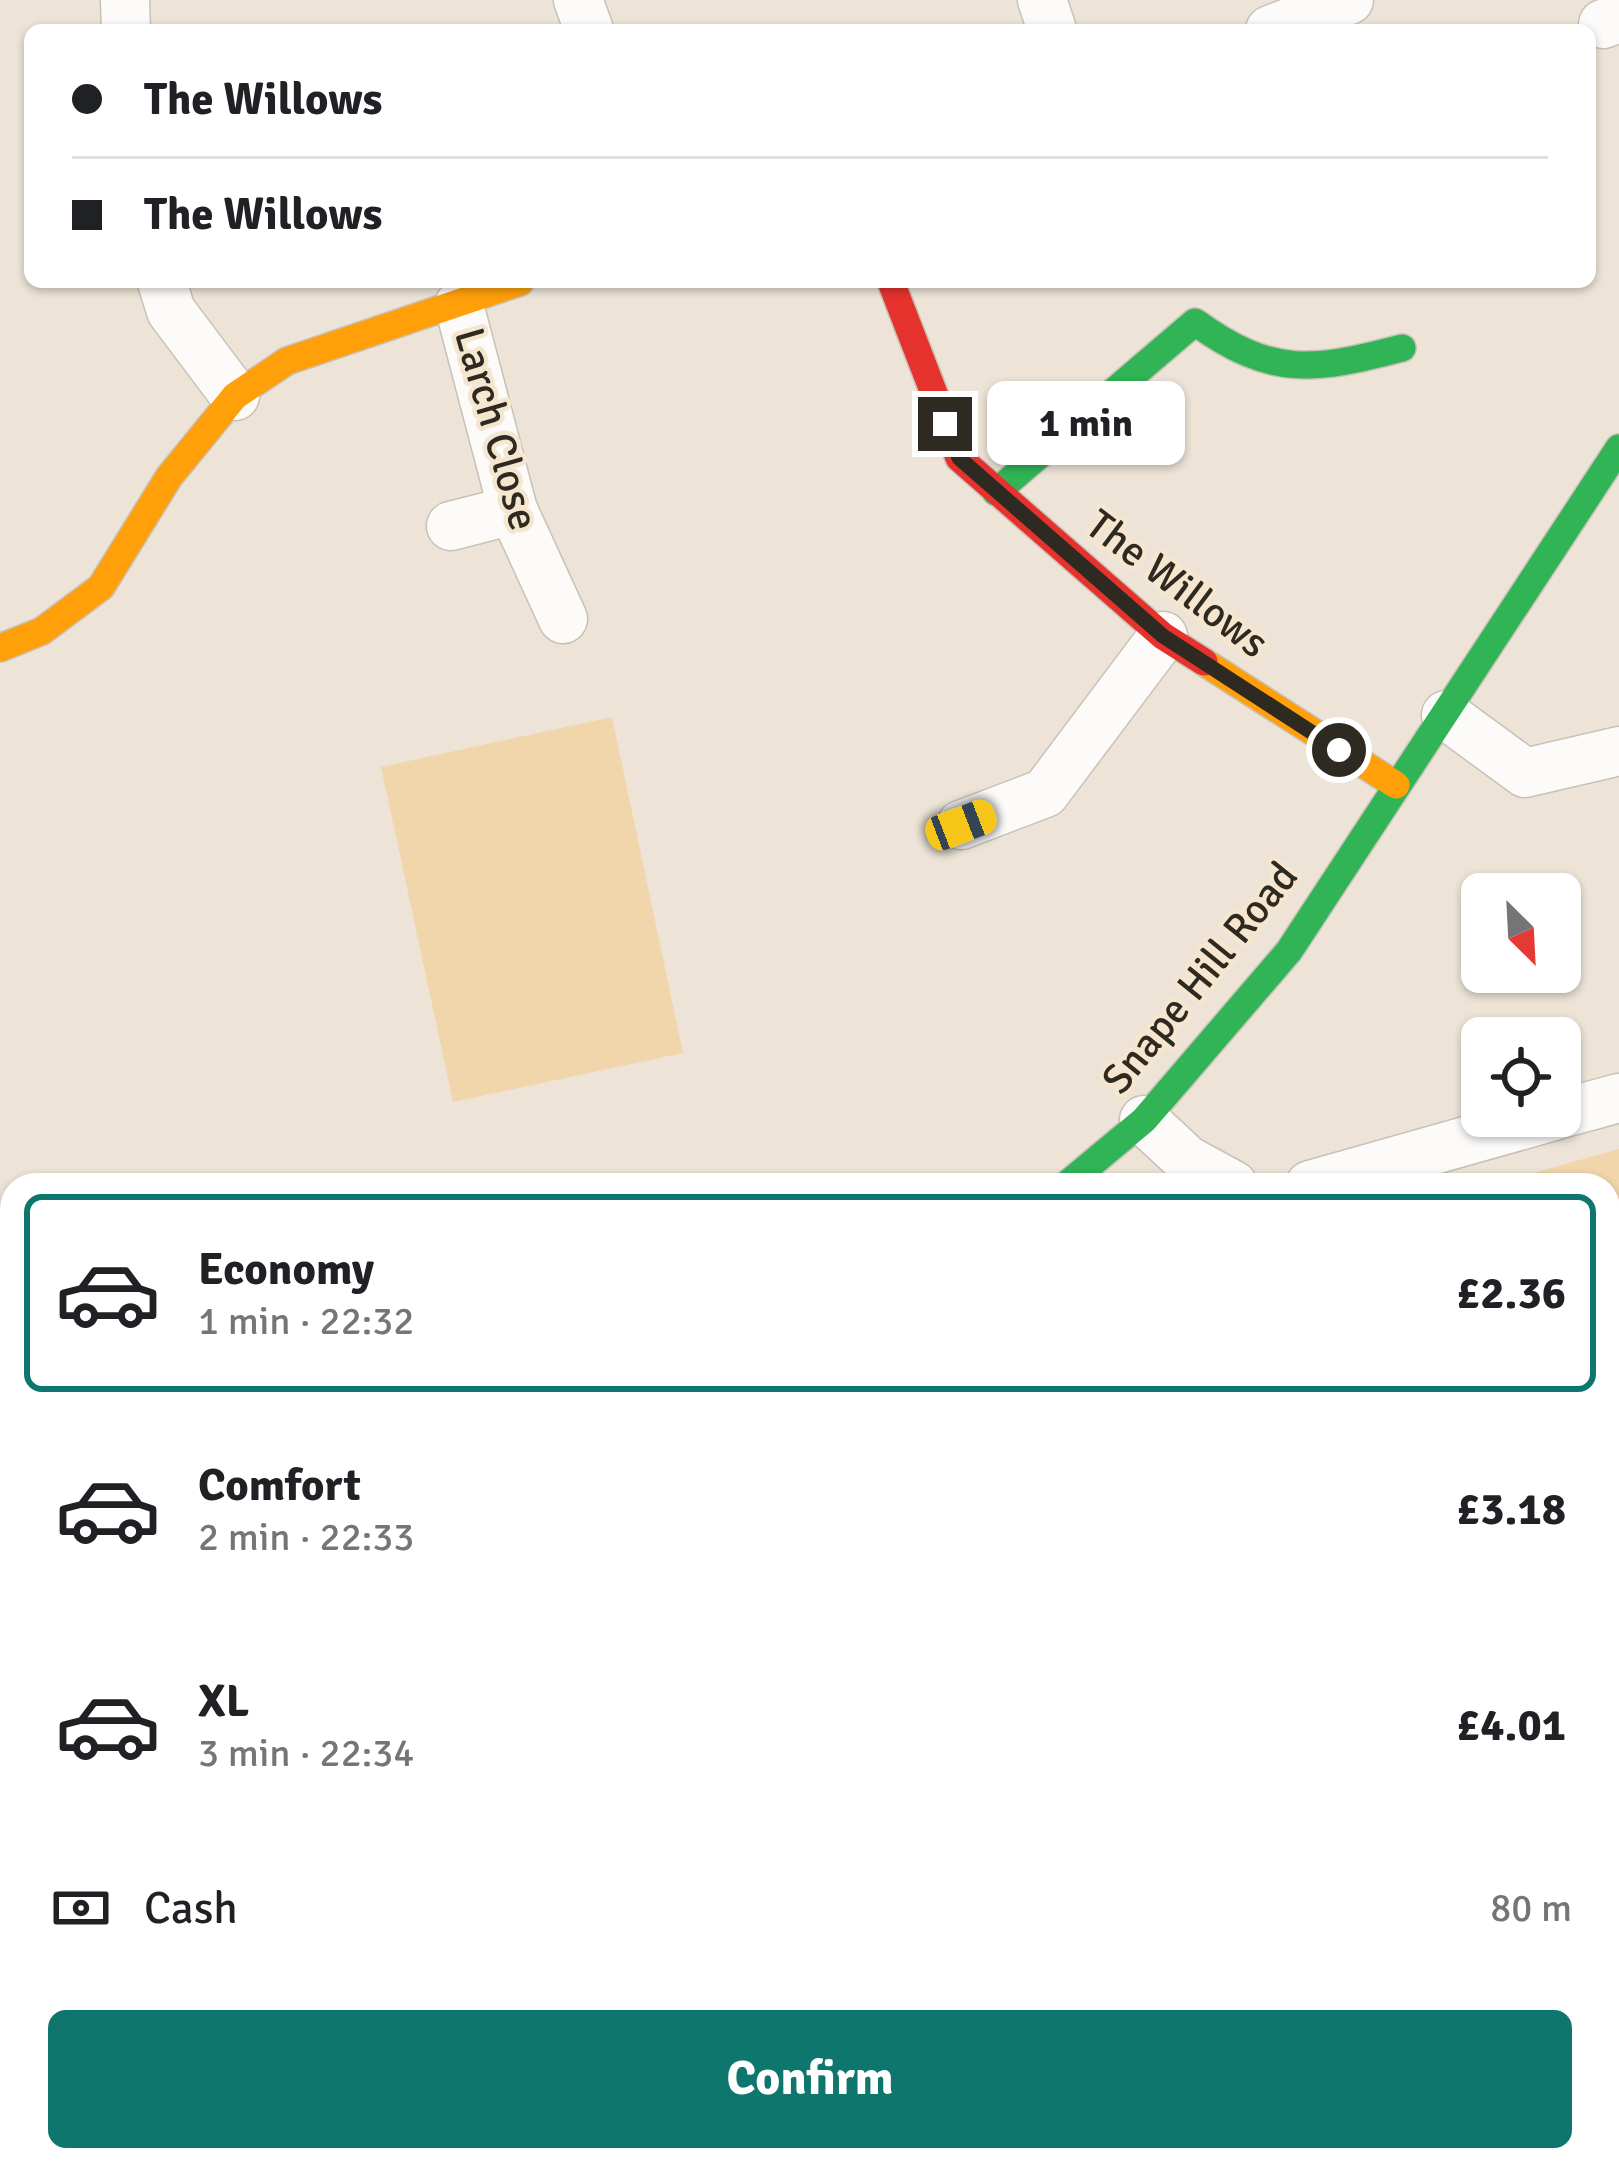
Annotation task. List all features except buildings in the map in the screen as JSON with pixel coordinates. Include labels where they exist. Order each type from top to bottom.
[{"type":"street","points":[[1286,24],[1349,0]]},
{"type":"street","points":[[164,288],[171,311],[235,396]]},
{"type":"street","points":[[0,648],[42,631],[100,587],[169,477],[235,396],[304,354],[504,288]]},
{"type":"street","name":"The Willows","points":[[893,288],[959,458],[1163,636],[1396,785]]},
{"type":"street","name":"Larch Close","points":[[459,305],[513,510],[563,619]]},
{"type":"street","points":[[996,492],[1195,322],[1246,359],[1278,370],[1316,370],[1402,348]]},
{"type":"street","name":"Snape Hill Road","points":[[1080,1173],[1144,1120],[1288,951],[1619,448]]},
{"type":"street","points":[[451,526],[513,510]]},
{"type":"street","points":[[961,825],[1045,793],[1163,636]]},
{"type":"street","points":[[1445,715],[1525,773],[1619,751]]},
{"type":"street","points":[[1581,1108],[1619,1097]]},
{"type":"street","points":[[1144,1120],[1187,1160],[1211,1173]]},
{"type":"street","points":[[1352,1173],[1479,1137]]},
{"type":"shaded area","points":[[612,717],[683,1053],[453,1102],[381,767]]},
{"type":"shaded area","points":[[1619,1149],[1619,1173],[1533,1173]]},
{"type":"traffic: fast","points":[[996,492],[1195,322],[1247,353],[1294,365],[1343,362],[1402,348]]},
{"type":"traffic: fast","points":[[1080,1173],[1144,1120],[1289,951],[1619,448]]},
{"type":"traffic: slow","points":[[0,648],[42,631],[101,587],[169,477],[235,396],[287,361],[502,288]]},
{"type":"traffic: slow","points":[[1204,662],[1396,785]]},
{"type":"traffic: jam","points":[[893,288],[959,458],[1163,636],[1204,662]]},
{"type":"route","points":[[945,424],[959,458],[1163,636],[1339,750]]}]
